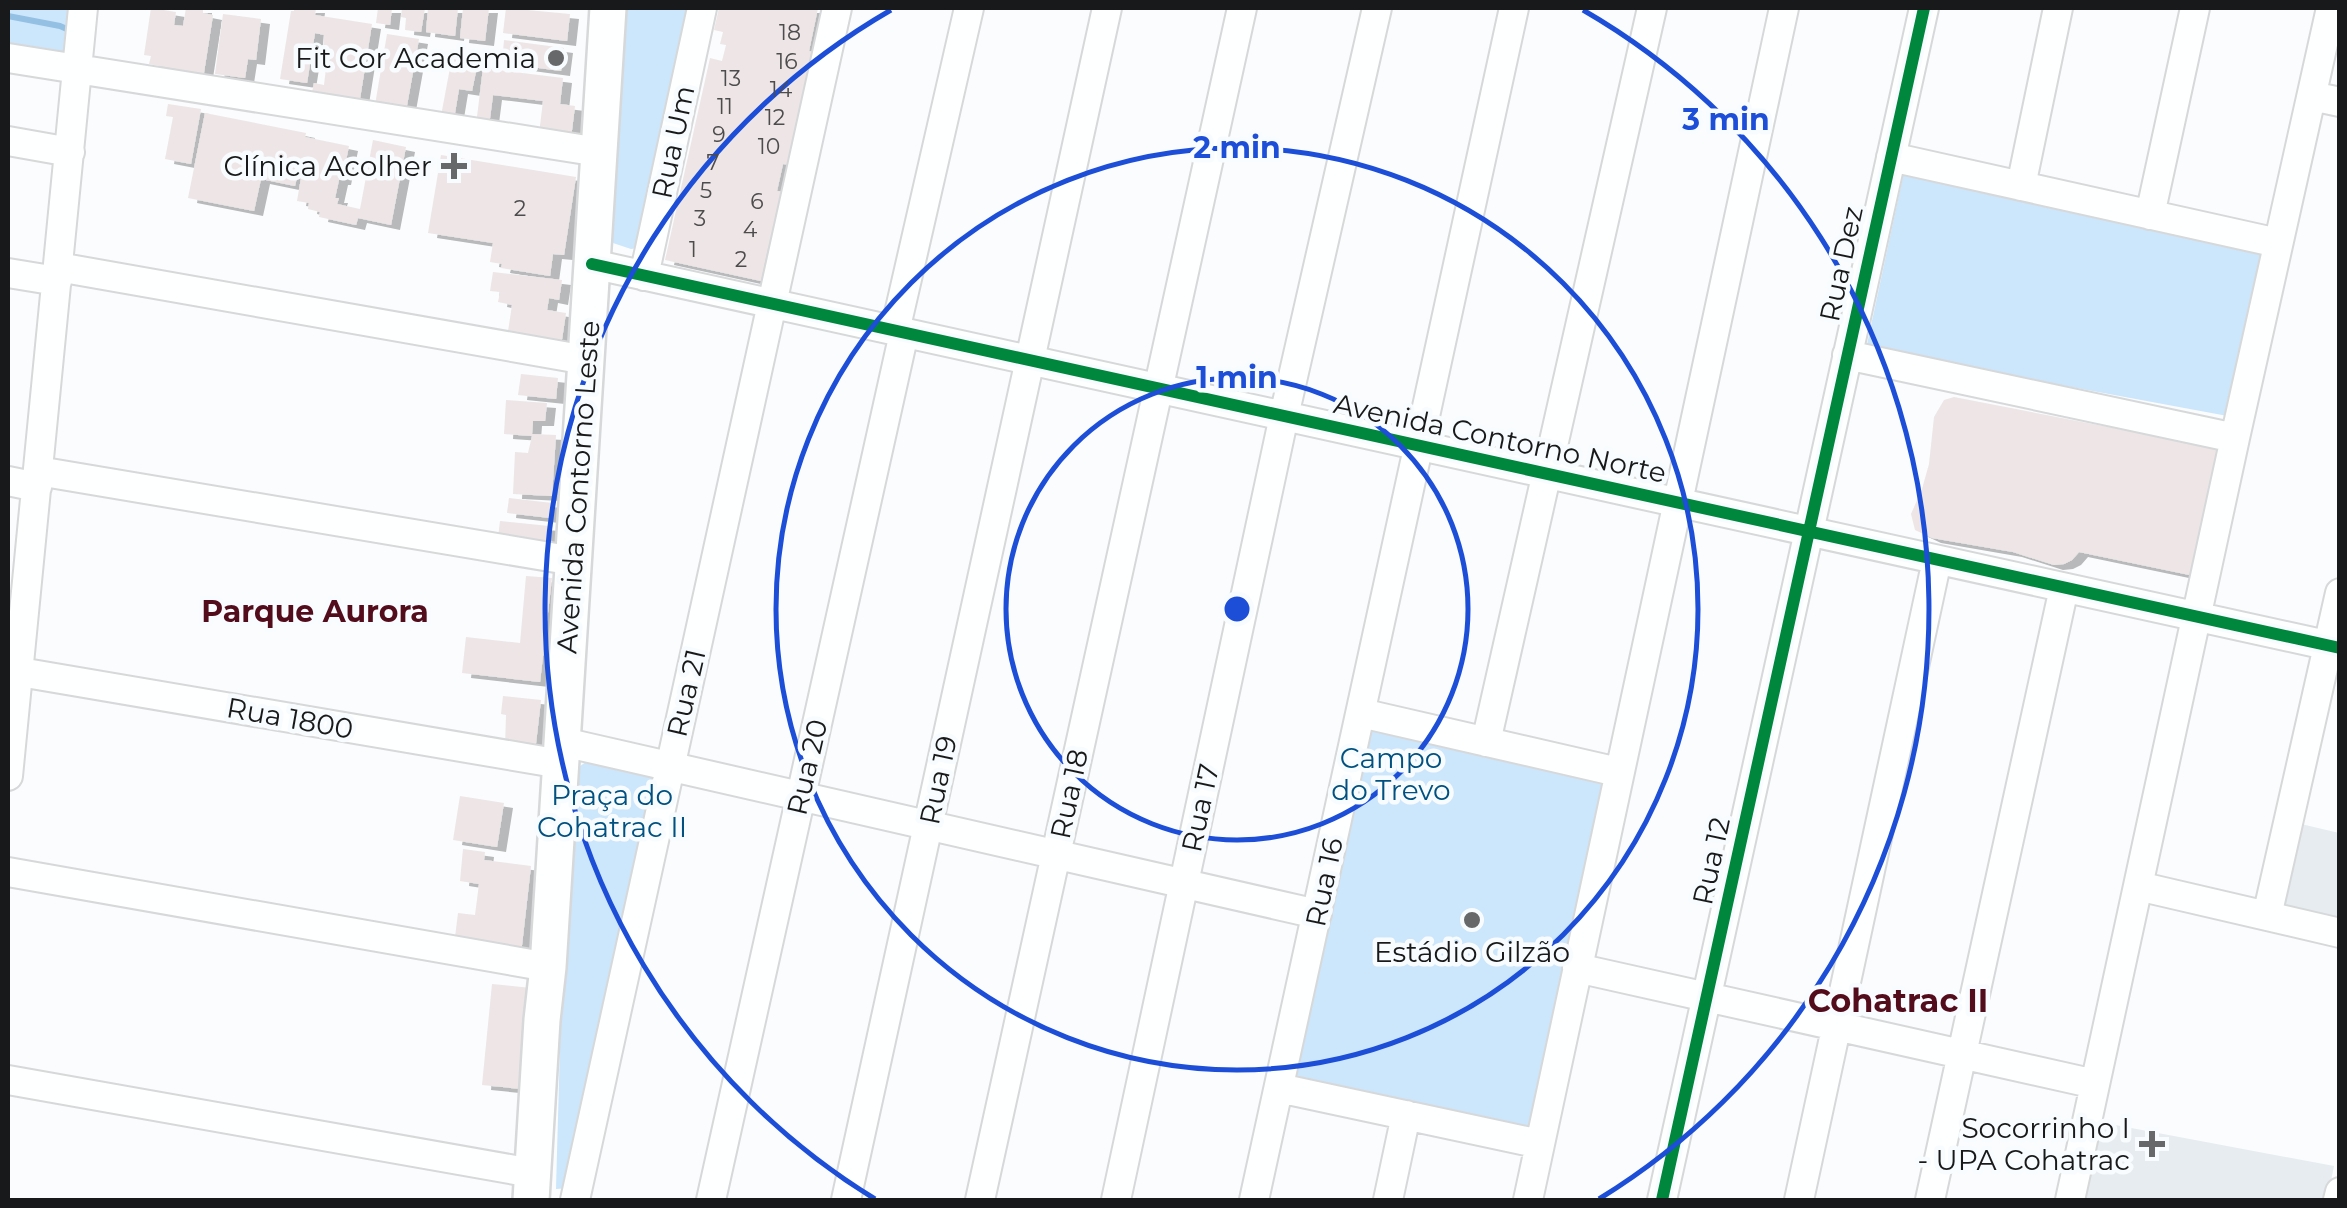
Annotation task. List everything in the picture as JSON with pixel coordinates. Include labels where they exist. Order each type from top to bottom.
[{"type":"main road","name":"Avenida Contorno Leste","points":[[538,1191],[542,1020],[608,8]]},
{"type":"street","points":[[8,776],[13,671],[37,479],[83,8]]},
{"type":"street","name":"Rua Um","points":[[644,276],[702,8]]},
{"type":"street","name":"Rua 21","points":[[575,1200],[837,8]]},
{"type":"street","name":"Rua 20","points":[[711,1200],[969,8]]},
{"type":"street","name":"Rua 19","points":[[846,1200],[1107,8]]},
{"type":"street","name":"Rua 18","points":[[980,1200],[1242,8]]},
{"type":"street","name":"Rua 17","points":[[1116,1200],[1284,416],[1377,8]]},
{"type":"street","name":"Rua 16","points":[[1254,1200],[1514,8]]},
{"type":"street","points":[[1486,742],[1652,8]]},
{"type":"street","points":[[1528,1200],[1784,8]]},
{"type":"street","name":"Rua Dez","points":[[1808,532],[1924,8]]},
{"type":"street","points":[[2020,186],[2058,8]]},
{"type":"street","points":[[2150,215],[2195,8]]},
{"type":"street","points":[[2070,1200],[2278,244],[2326,99],[2331,8]]},
{"type":"street","points":[[8,58],[598,152]]},
{"type":"street","points":[[8,141],[70,152]]},
{"type":"street","points":[[1891,156],[2278,244]]},
{"type":"street","name":"Avenida Contorno Norte","points":[[592,264],[2334,647]]},
{"type":"street","points":[[8,273],[58,274],[586,360]]},
{"type":"street","points":[[1847,355],[2235,438]]},
{"type":"street","points":[[8,481],[37,479],[574,561]]},
{"type":"street","name":"Rua 12","points":[[1662,1200],[1808,532]]},
{"type":"street","points":[[1800,1200],[1937,560]]},
{"type":"street","points":[[1930,1200],[2064,588]]},
{"type":"street","points":[[2267,916],[2334,647],[2340,592]]},
{"type":"street","name":"Rua 1800","points":[[13,671],[670,767],[1317,914]]},
{"type":"street","points":[[1361,713],[1618,772]]},
{"type":"street","points":[[8,872],[548,967]]},
{"type":"street","points":[[2138,886],[2340,933]]},
{"type":"street","points":[[1577,968],[2095,1084]]},
{"type":"street","points":[[8,1080],[538,1191]]},
{"type":"street","points":[[1279,1088],[1540,1144]]},
{"type":"street","points":[[1388,1200],[1406,1115]]},
{"type":"street","points":[[2338,1200],[2340,1192]]},
{"type":"shaded area","points":[[2301,824],[2339,833],[2339,917],[2281,904]]},
{"type":"shaded area","name":"Socorrinho I - UPA Cohatrac","points":[[2094,1121],[2334,1166],[2327,1200],[2079,1200]]},
{"type":"green space","points":[[8,8],[77,8],[73,55],[8,45]]},
{"type":"green space","points":[[617,8],[692,8],[638,248],[631,249],[610,242]]},
{"type":"green space","points":[[1905,167],[2267,249],[2233,417],[1866,349]]},
{"type":"green space","name":"Campo do Trevo","points":[[1366,728],[1608,783],[1531,1138],[1292,1080]]},
{"type":"green space","name":"Praça do Cohatrac II","points":[[586,762],[657,778],[570,1188],[556,1189],[562,977],[574,770]]},
{"type":"building","points":[[151,8],[176,12],[174,25],[183,26],[186,8],[203,8],[203,13],[213,15],[203,79],[175,75],[176,69],[149,64],[151,56],[144,55]]},
{"type":"building","points":[[294,8],[316,8],[315,15],[372,24],[359,105],[311,97],[314,83],[324,85],[324,35],[315,33],[307,83],[280,79]]},
{"type":"building","points":[[378,8],[392,8],[390,25],[376,23]]},
{"type":"building","points":[[402,8],[425,8],[421,32],[405,30]]},
{"type":"building","points":[[428,8],[458,8],[455,36],[426,32]]},
{"type":"building","points":[[463,8],[489,8],[485,41],[460,38]]},
{"type":"building","points":[[506,8],[570,14],[567,41],[503,33]]},
{"type":"building","points":[[719,8],[818,8],[809,51],[816,53],[791,165],[783,164],[777,191],[785,192],[773,249],[768,248],[761,281],[665,260],[710,58],[722,61],[726,45],[720,44],[723,32],[714,30]]},
{"type":"building","points":[[223,14],[261,19],[256,60],[248,59],[245,78],[215,74]]},
{"type":"building","points":[[387,34],[419,39],[406,111],[375,105]]},
{"type":"building","points":[[504,40],[564,48],[561,71],[502,63]]},
{"type":"building","points":[[453,52],[479,57],[472,91],[459,89],[454,119],[441,116]]},
{"type":"building","points":[[483,68],[563,78],[560,104],[575,106],[571,138],[539,134],[543,101],[493,95],[489,126],[476,125]]},
{"type":"building","points":[[168,104],[201,109],[191,164],[165,159],[173,117],[166,116]]},
{"type":"building","points":[[205,113],[306,133],[305,137],[349,146],[335,198],[339,198],[337,204],[360,209],[373,140],[406,147],[391,225],[358,218],[356,225],[319,217],[320,212],[308,209],[309,203],[297,201],[301,178],[297,177],[295,186],[261,179],[254,211],[188,198]]},
{"type":"building","points":[[441,155],[576,177],[564,255],[553,254],[550,276],[501,268],[502,264],[490,262],[493,243],[428,233]]},
{"type":"building","points":[[493,272],[562,280],[559,300],[549,298],[547,310],[566,313],[561,346],[507,338],[512,305],[498,302],[500,292],[490,291]]},
{"type":"building","points":[[521,374],[558,378],[556,399],[518,395]]},
{"type":"building","points":[[1954,397],[2231,451],[2204,578],[2079,552],[2072,560],[2054,565],[2013,552],[1932,538],[1915,530],[1911,514],[1929,464],[1934,417],[1944,400]]},
{"type":"building","points":[[506,400],[547,403],[545,421],[533,421],[532,434],[556,435],[552,496],[513,494],[515,452],[528,453],[532,436],[504,434]]},
{"type":"building","points":[[509,498],[552,503],[550,518],[507,513]]},
{"type":"building","points":[[500,521],[549,526],[547,552],[497,546]]},
{"type":"building","points":[[526,576],[552,578],[540,682],[462,673],[466,637],[520,643]]},
{"type":"building","points":[[503,696],[541,700],[535,752],[505,748]]},
{"type":"building","points":[[460,796],[504,803],[497,847],[453,840]]},
{"type":"building","points":[[463,849],[485,852],[484,860],[531,866],[521,954],[454,945],[458,913],[475,915],[479,884],[460,881]]},
{"type":"building","points":[[492,984],[531,988],[521,1089],[482,1085]]},
{"type":"waterway","points":[[8,16],[69,30]]},
{"type":"cycle path","points":[[1662,1200],[1924,8]]},
{"type":"cycle path","points":[[592,264],[2340,648]]},
{"type":"place","name":"Fit Cor Academia","points":[[556,58]]},
{"type":"place","name":"Clínica Acolher","points":[[454,166]]},
{"type":"place","name":"Estádio Gilzão","points":[[1472,920]]},
{"type":"place","name":"Socorrinho I - UPA Cohatrac","points":[[2152,1144]]},
{"type":"district","name":"Parque Aurora","points":[[315,611]]},
{"type":"district","name":"Cohatrac II","points":[[1898,1000]]}]
